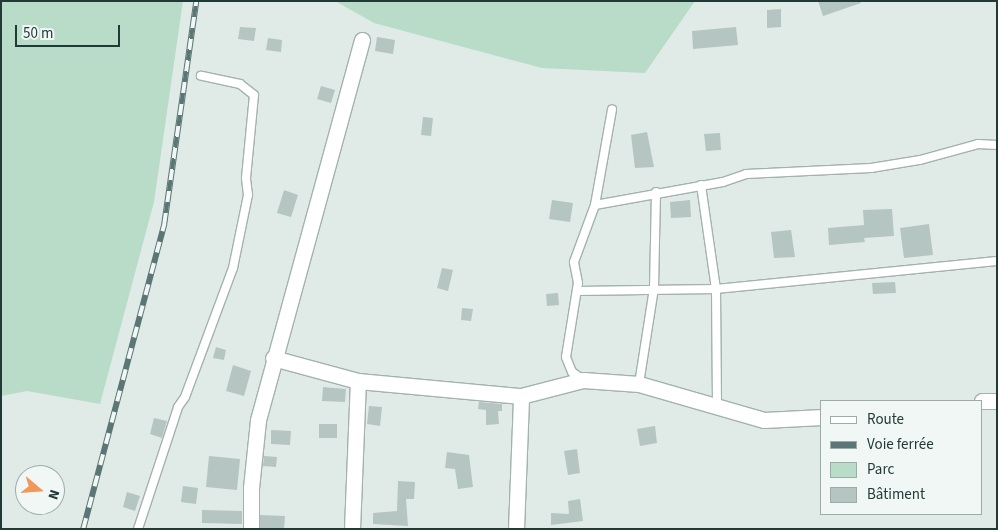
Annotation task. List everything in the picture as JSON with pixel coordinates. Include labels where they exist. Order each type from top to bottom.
[{"type":"street","points":[[251,529],[253,458],[273,358],[362,40]]},
{"type":"street","points":[[273,358],[358,382],[521,396],[583,380],[639,384],[775,421],[820,417]]},
{"type":"street","points":[[352,529],[358,382]]},
{"type":"street","points":[[516,529],[521,396]]},
{"type":"street","points":[[983,402],[997,402]]},
{"type":"lane","points":[[138,529],[178,407],[185,397],[233,268],[248,195],[246,178],[254,94],[240,84],[201,76]]},
{"type":"lane","points":[[583,380],[572,372],[566,357],[577,291],[574,262],[595,205],[612,110]]},
{"type":"lane","points":[[595,205],[701,185],[746,174],[871,168],[920,160],[978,144],[997,145]]},
{"type":"lane","points":[[701,185],[716,289],[717,406]]},
{"type":"lane","points":[[639,384],[654,288],[656,192]]},
{"type":"lane","points":[[577,291],[654,288],[716,289],[997,261]]},
{"type":"green space","points":[[1,1],[183,1],[154,202],[100,404],[27,391],[1,396]]},
{"type":"green space","points":[[335,1],[695,1],[645,73],[542,68],[374,23]]},
{"type":"building","points":[[818,1],[860,1],[861,3],[823,16]]},
{"type":"building","points":[[781,9],[781,27],[767,28],[767,10]]},
{"type":"building","points":[[240,27],[256,28],[254,41],[238,39]]},
{"type":"building","points":[[736,27],[738,45],[693,49],[692,31]]},
{"type":"building","points":[[377,37],[395,40],[393,54],[375,51]]},
{"type":"building","points":[[268,38],[282,40],[281,52],[266,50]]},
{"type":"building","points":[[321,86],[335,90],[331,103],[317,99]]},
{"type":"building","points":[[423,117],[433,118],[431,136],[421,135]]},
{"type":"building","points":[[647,132],[654,167],[635,168],[631,135]]},
{"type":"building","points":[[720,133],[721,150],[706,151],[704,134]]},
{"type":"building","points":[[284,190],[298,195],[291,217],[277,213]]},
{"type":"building","points":[[552,200],[573,203],[570,222],[549,219]]},
{"type":"building","points":[[690,200],[691,217],[671,218],[670,202]]},
{"type":"building","points":[[892,209],[894,236],[864,238],[865,242],[829,245],[828,228],[864,225],[863,210]]},
{"type":"building","points":[[929,224],[933,255],[904,258],[900,228]]},
{"type":"building","points":[[791,230],[795,257],[774,258],[771,232]]},
{"type":"building","points":[[442,268],[453,270],[448,291],[437,288]]},
{"type":"building","points":[[895,282],[896,293],[873,294],[872,283]]},
{"type":"building","points":[[558,293],[559,305],[547,306],[546,294]]},
{"type":"building","points":[[462,308],[473,309],[471,321],[461,320]]},
{"type":"building","points":[[216,347],[226,350],[224,360],[213,358]]},
{"type":"building","points":[[233,365],[251,371],[244,396],[226,391]]},
{"type":"building","points":[[323,387],[346,389],[345,402],[322,401]]},
{"type":"building","points":[[479,402],[502,404],[502,411],[498,411],[499,424],[486,425],[486,410],[478,409]]},
{"type":"building","points":[[369,406],[382,407],[380,426],[367,424]]},
{"type":"building","points":[[154,418],[167,421],[162,438],[150,434]]},
{"type":"building","points":[[319,424],[337,424],[337,438],[319,438]]},
{"type":"building","points":[[655,426],[657,443],[640,446],[637,429]]},
{"type":"building","points":[[271,430],[291,431],[290,445],[271,444]]},
{"type":"building","points":[[577,449],[580,473],[568,475],[564,451]]},
{"type":"building","points":[[447,452],[469,455],[473,487],[458,489],[455,469],[445,468]]},
{"type":"building","points":[[209,456],[240,459],[237,490],[206,487]]},
{"type":"building","points":[[264,456],[277,457],[276,467],[263,466]]},
{"type":"building","points":[[398,481],[415,482],[414,499],[406,499],[408,526],[373,524],[373,513],[397,511]]},
{"type":"building","points":[[183,486],[198,488],[196,504],[181,502]]},
{"type":"building","points":[[127,492],[140,496],[135,511],[123,507]]},
{"type":"building","points":[[580,499],[583,521],[551,525],[551,513],[569,514],[568,501]]},
{"type":"building","points":[[202,510],[242,511],[242,524],[202,523]]},
{"type":"building","points":[[260,515],[285,516],[284,529],[260,529]]},
{"type":"railway","points":[[83,529],[164,224],[196,1]]}]
